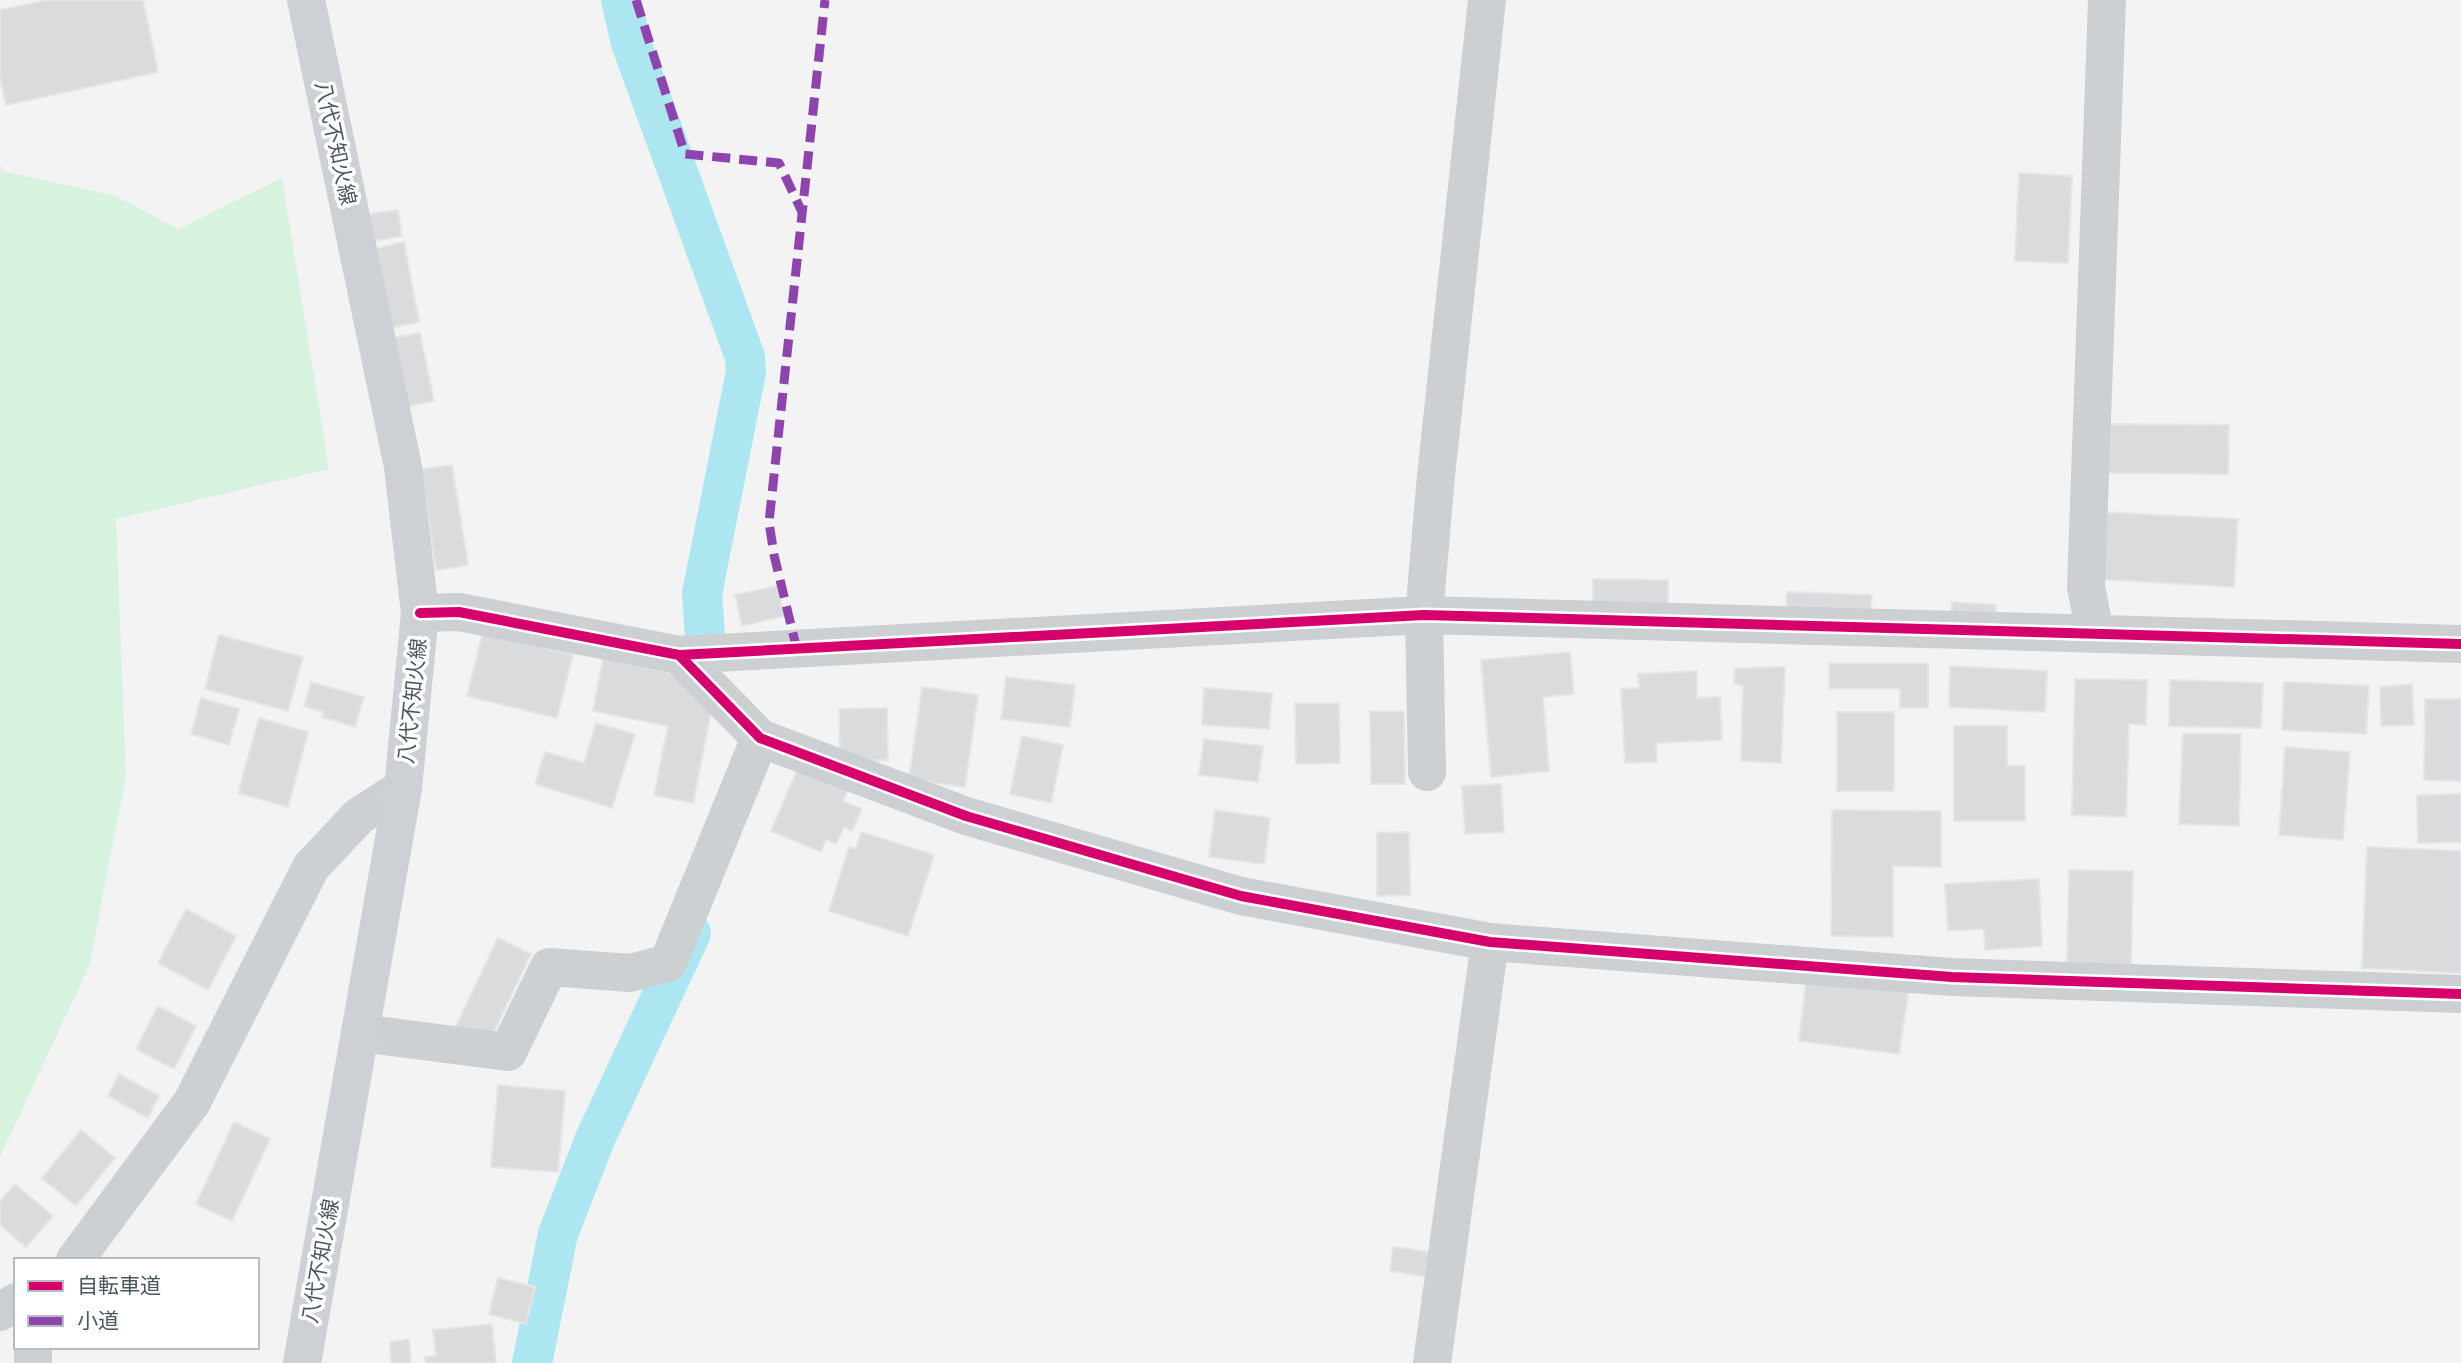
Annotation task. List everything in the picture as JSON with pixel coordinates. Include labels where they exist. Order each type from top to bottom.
[{"type":"main road","name":"八代不知火線","points":[[302,1363],[403,788],[420,613],[403,467],[306,0]]},
{"type":"street","points":[[1427,772],[1424,615],[1487,0]]},
{"type":"street","points":[[2095,632],[2086,587],[2107,0]]},
{"type":"street","points":[[420,613],[459,612],[678,655],[1424,615],[2095,632],[2461,645]]},
{"type":"street","points":[[678,655],[760,738],[966,816],[1241,896],[1490,942],[1952,977],[2461,994]]},
{"type":"street","points":[[360,1033],[508,1052],[549,967],[630,973],[668,963],[760,738]]},
{"type":"street","points":[[76,1258],[192,1102],[311,867],[359,816],[403,788]]},
{"type":"street","points":[[1432,1363],[1490,942]]},
{"type":"green space","points":[[0,165],[2,171],[116,196],[178,229],[282,178],[329,469],[116,519],[126,778],[89,966],[0,1157]]},
{"type":"building","points":[[47,0],[143,0],[158,72],[6,105],[0,77],[0,10]]},
{"type":"building","points":[[2019,173],[2072,176],[2068,263],[2015,261]]},
{"type":"building","points":[[398,210],[402,236],[372,241],[368,214]]},
{"type":"building","points":[[404,242],[419,322],[390,328],[374,249]]},
{"type":"building","points":[[420,333],[434,401],[405,407],[391,338]]},
{"type":"building","points":[[2101,424],[2229,425],[2228,474],[2101,473]]},
{"type":"building","points":[[452,465],[468,565],[436,570],[421,469]]},
{"type":"building","points":[[2099,512],[2238,519],[2234,587],[2096,579]]},
{"type":"building","points":[[1593,579],[1668,580],[1668,611],[1593,610]]},
{"type":"building","points":[[777,586],[784,616],[742,626],[735,595]]},
{"type":"building","points":[[1787,592],[1872,595],[1870,622],[1786,619]]},
{"type":"building","points":[[1952,602],[1996,605],[1995,628],[1951,624]]},
{"type":"building","points":[[483,632],[573,655],[557,718],[467,696]]},
{"type":"building","points":[[219,635],[303,657],[288,711],[205,689]]},
{"type":"building","points":[[1570,652],[1574,694],[1543,697],[1549,771],[1491,777],[1481,660]]},
{"type":"building","points":[[603,659],[717,682],[693,803],[654,795],[668,726],[593,711]]},
{"type":"building","points":[[1829,663],[1928,663],[1928,708],[1900,708],[1900,689],[1829,689]]},
{"type":"building","points":[[1950,666],[2047,671],[2045,712],[1949,707]]},
{"type":"building","points":[[1785,667],[1781,763],[1741,761],[1743,686],[1734,683],[1735,668]]},
{"type":"building","points":[[1697,671],[1697,698],[1720,697],[1722,740],[1656,743],[1657,762],[1625,763],[1621,689],[1639,688],[1638,674]]},
{"type":"building","points":[[1006,677],[1075,685],[1070,727],[1001,719]]},
{"type":"building","points":[[2075,679],[2147,680],[2146,725],[2129,724],[2126,817],[2072,815]]},
{"type":"building","points":[[2170,680],[2263,683],[2261,728],[2169,726]]},
{"type":"building","points":[[311,682],[364,697],[355,727],[322,717],[324,712],[304,706]]},
{"type":"building","points":[[2284,682],[2369,686],[2366,734],[2282,730]]},
{"type":"building","points":[[2412,684],[2414,725],[2381,726],[2380,687]]},
{"type":"building","points":[[922,687],[978,695],[965,787],[909,779]]},
{"type":"building","points":[[1204,688],[1272,693],[1269,729],[1202,725]]},
{"type":"building","points":[[201,698],[239,709],[229,745],[191,734]]},
{"type":"building","points":[[2425,699],[2461,699],[2461,781],[2424,780]]},
{"type":"building","points":[[1295,703],[1339,703],[1340,763],[1296,764]]},
{"type":"building","points":[[887,708],[888,760],[840,761],[839,709]]},
{"type":"building","points":[[1370,711],[1404,711],[1405,784],[1371,784]]},
{"type":"building","points":[[1837,712],[1894,712],[1894,791],[1837,791]]},
{"type":"building","points":[[259,718],[308,732],[288,807],[238,793]]},
{"type":"building","points":[[596,723],[635,734],[612,808],[535,784],[545,752],[584,763]]},
{"type":"building","points":[[1954,726],[2007,726],[2007,766],[2025,766],[2025,821],[1954,821]]},
{"type":"building","points":[[2183,734],[2241,734],[2239,826],[2179,824]]},
{"type":"building","points":[[1022,736],[1063,745],[1051,803],[1010,794]]},
{"type":"building","points":[[1204,739],[1263,746],[1258,782],[1199,775]]},
{"type":"building","points":[[2285,747],[2350,752],[2343,840],[2279,835]]},
{"type":"building","points":[[801,761],[851,782],[843,801],[862,809],[852,831],[844,827],[836,844],[826,840],[821,852],[771,831]]},
{"type":"building","points":[[1501,784],[1504,832],[1465,834],[1462,786]]},
{"type":"building","points":[[2461,794],[2461,842],[2418,843],[2417,795]]},
{"type":"building","points":[[1215,810],[1270,818],[1264,864],[1209,857]]},
{"type":"building","points":[[1832,810],[1941,811],[1941,867],[1893,866],[1893,937],[1831,936]]},
{"type":"building","points":[[861,832],[934,855],[908,936],[829,911],[849,847],[856,849]]},
{"type":"building","points":[[1409,832],[1410,895],[1377,896],[1377,833]]},
{"type":"building","points":[[2367,847],[2461,851],[2461,973],[2362,968]]},
{"type":"building","points":[[2069,870],[2133,871],[2131,966],[2067,965]]},
{"type":"building","points":[[2039,879],[2042,946],[1985,950],[1984,929],[1948,931],[1945,884]]},
{"type":"building","points":[[186,909],[236,936],[208,990],[158,963]]},
{"type":"building","points":[[498,938],[531,954],[488,1044],[455,1028]]},
{"type":"building","points":[[1807,975],[1909,988],[1899,1054],[1799,1041]]},
{"type":"building","points":[[158,1006],[196,1026],[174,1069],[136,1049]]},
{"type":"building","points":[[119,1074],[159,1096],[148,1118],[108,1096]]},
{"type":"building","points":[[498,1085],[565,1091],[558,1172],[491,1167]]},
{"type":"building","points":[[234,1122],[270,1139],[232,1221],[196,1204]]},
{"type":"building","points":[[81,1130],[115,1158],[76,1206],[42,1178]]},
{"type":"building","points":[[15,1184],[53,1216],[26,1247],[0,1225],[0,1201]]},
{"type":"building","points":[[1393,1247],[1432,1252],[1428,1277],[1390,1271]]},
{"type":"building","points":[[498,1278],[535,1287],[526,1324],[489,1314]]},
{"type":"building","points":[[492,1324],[496,1363],[426,1363],[425,1357],[436,1356],[433,1330]]},
{"type":"building","points":[[409,1339],[411,1363],[391,1363],[390,1342]]},
{"type":"waterway","points":[[621,0],[631,43],[745,357],[746,372],[702,594],[705,636]]},
{"type":"waterway","points":[[532,1363],[558,1234],[595,1139],[691,933]]},
{"type":"marked path","points":[[636,0],[685,154],[779,163],[802,212]]},
{"type":"marked path","points":[[797,650],[774,555],[769,522],[825,0]]},
{"type":"cycle path","points":[[420,613],[459,612],[679,655],[1424,615],[2461,644]]},
{"type":"cycle path","points":[[679,655],[760,738],[966,816],[1241,896],[1490,942],[1952,977],[2461,994]]}]
